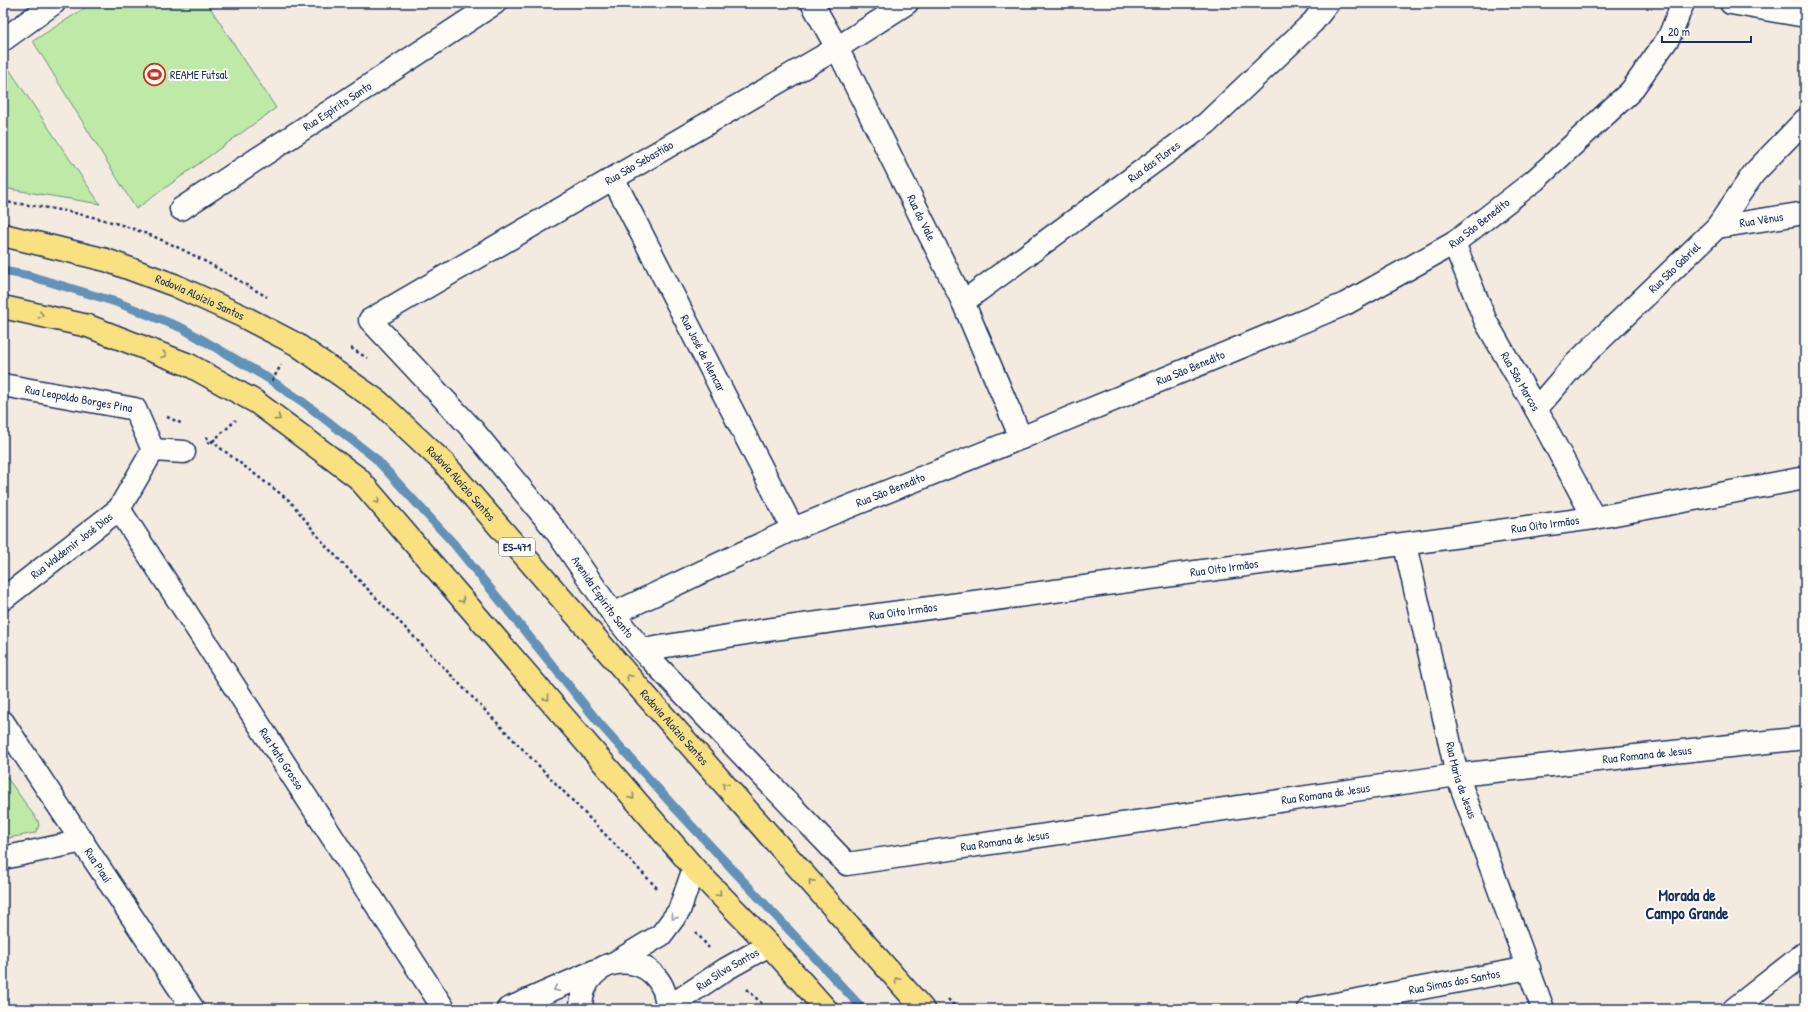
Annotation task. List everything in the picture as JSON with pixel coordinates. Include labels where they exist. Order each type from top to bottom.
[{"type":"main road","name":"Rodovia Aloízio Santos","points":[[3,235],[106,260],[181,288],[242,316],[296,344],[379,402],[443,462],[634,682],[923,1009]]},
{"type":"main road","points":[[3,307],[88,326],[189,365],[261,396],[358,478],[694,868],[769,945],[826,1009]]},
{"type":"street","points":[[3,40],[54,3]]},
{"type":"street","name":"Rua Espírito Santo","points":[[181,209],[495,3]]},
{"type":"street","name":"Rua do Vale","points":[[812,3],[837,48],[963,302],[1021,438]]},
{"type":"street","name":"Rua São Sebastião","points":[[370,320],[837,48],[907,3]]},
{"type":"street","name":"Rua das Flores","points":[[963,302],[1207,123],[1313,22],[1328,3]]},
{"type":"street","name":"Rua São Benedito","points":[[613,614],[793,529],[1021,438],[1345,304],[1454,243],[1535,180],[1631,91],[1669,37],[1683,3]]},
{"type":"street","points":[[1732,3],[1805,16]]},
{"type":"street","name":"Rua São Gabriel","points":[[1536,410],[1574,365],[1717,227],[1754,173],[1805,120]]},
{"type":"street","name":"Rua José de Alencar","points":[[613,178],[793,529]]},
{"type":"street","name":"Rua Vênus","points":[[1717,227],[1805,213]]},
{"type":"street","name":"Rua São Marcos","points":[[1454,243],[1486,322],[1536,410],[1594,518]]},
{"type":"street","name":"Avenida Espírito Santo","points":[[370,320],[472,429],[556,531],[613,614],[642,650],[847,864]]},
{"type":"street","name":"Rua Leopoldo Borges Pina","points":[[3,385],[135,410],[153,450]]},
{"type":"street","points":[[153,450],[184,452]]},
{"type":"street","name":"Rua Waldemir José Dias","points":[[3,599],[119,509],[153,450]]},
{"type":"street","name":"Rua Oito Irmãos","points":[[642,650],[767,630],[1594,518],[1805,478]]},
{"type":"street","name":"Rua Mato Grosso","points":[[119,509],[444,1009]]},
{"type":"street","name":"Rua Maria de Jesus","points":[[1404,544],[1457,775],[1543,1009]]},
{"type":"street","name":"Rua Piauí","points":[[3,722],[193,1009]]},
{"type":"street","name":"Rua Romana de Jesus","points":[[847,864],[1457,775],[1805,738]]},
{"type":"street","points":[[3,858],[83,841]]},
{"type":"street","points":[[581,1009],[581,998],[585,985],[593,975],[661,935],[679,911],[694,868]]},
{"type":"street","name":"Rua Silva Santos","points":[[667,1009],[726,969],[769,945]]},
{"type":"street","points":[[1734,1009],[1805,953]]},
{"type":"street","points":[[508,1009],[526,1003],[610,964],[629,962],[642,966],[653,973],[661,983],[666,995],[667,1009]]},
{"type":"street","name":"Rua Simas dos Santos","points":[[1309,1009],[1529,968]]},
{"type":"path","points":[[184,452],[213,441],[261,396],[282,364]]},
{"type":"path","points":[[160,414],[186,426]]},
{"type":"path","points":[[202,435],[213,441],[290,501],[326,546],[679,911],[726,969],[767,1009]]},
{"type":"green space","name":"REAME Futsal","points":[[93,3],[207,3],[276,108],[136,209],[33,41]]},
{"type":"green space","points":[[9,69],[100,204],[3,188],[3,73]]},
{"type":"green space","points":[[3,772],[38,821],[39,826],[35,833],[3,839]]},
{"type":"waterway","points":[[3,271],[30,276],[116,302],[182,328],[266,377],[303,402],[375,458],[454,544],[600,724],[676,809],[863,1009]]},
{"type":"place","name":"REAME Futsal","points":[[154,75]]},
{"type":"district","name":"Morada de Campo Grande","points":[[1687,904]]}]
